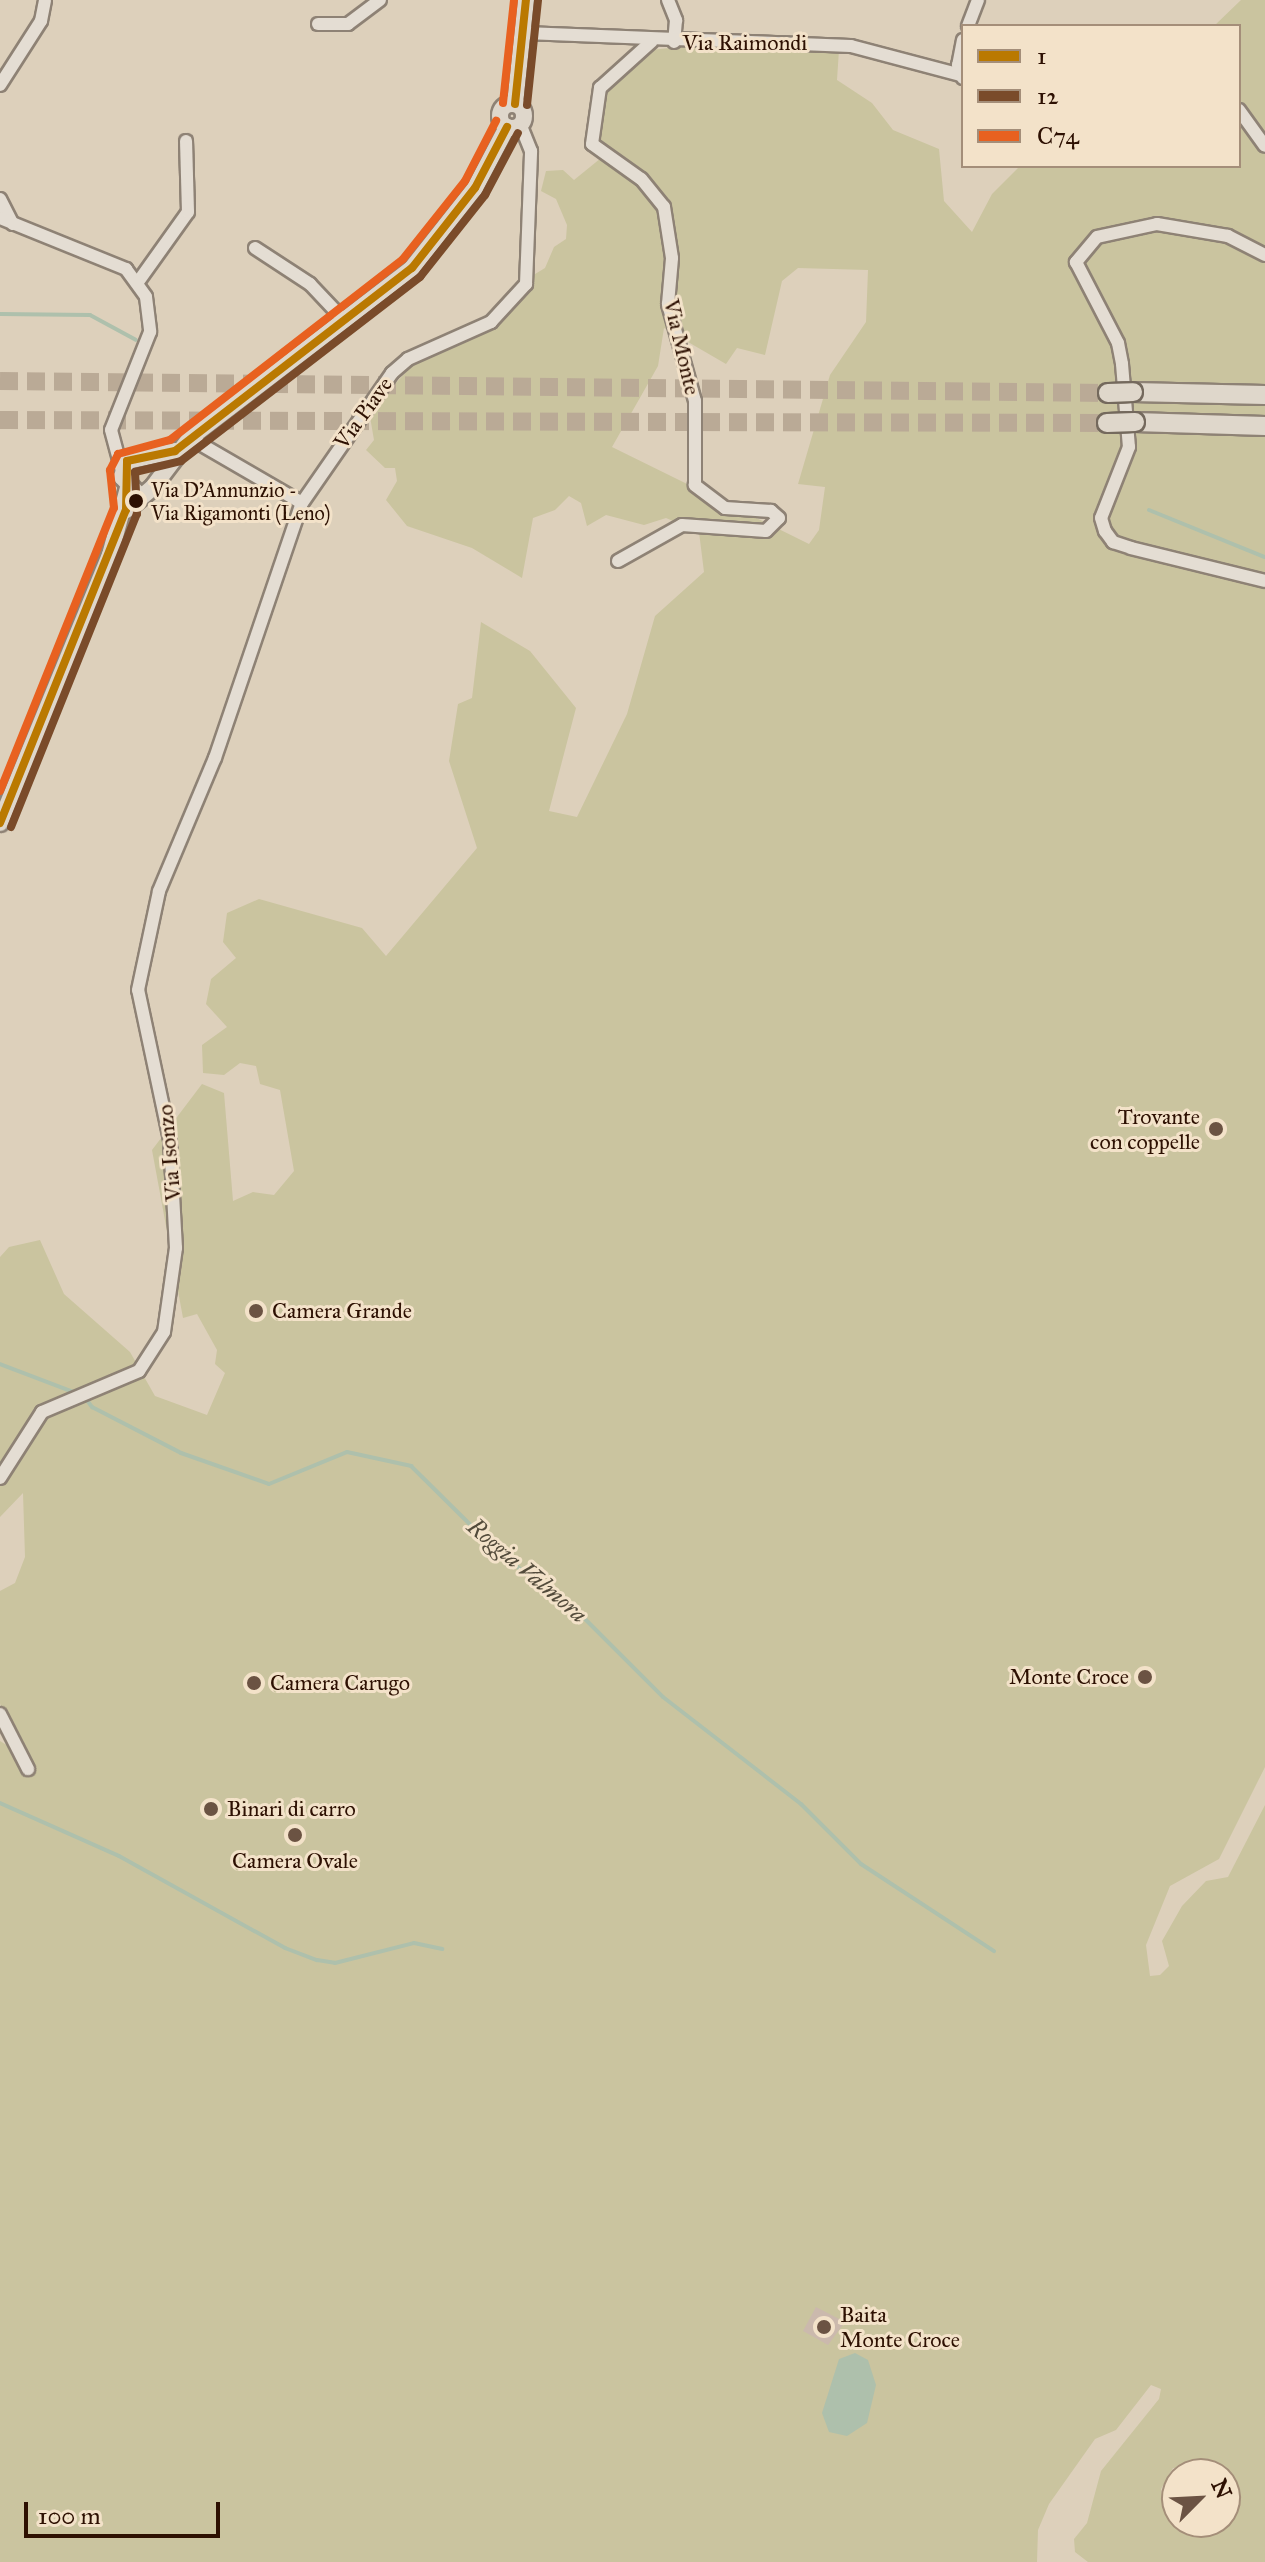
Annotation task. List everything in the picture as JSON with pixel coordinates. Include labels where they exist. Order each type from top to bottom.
[{"type":"highway","points":[[1108,393],[1265,395]]},
{"type":"highway","points":[[1107,423],[1265,426]]},
{"type":"main road","points":[[0,823],[135,490],[159,475],[175,451],[218,414],[412,268],[444,231],[523,113],[515,104],[525,33],[526,0]]},
{"type":"main road","points":[[135,490],[122,471],[141,455],[175,451]]},
{"type":"main road","points":[[141,455],[159,475]]},
{"type":"street","points":[[0,85],[41,21],[45,0]]},
{"type":"street","points":[[318,24],[348,24],[380,0]]},
{"type":"street","points":[[668,0],[676,20],[674,42]]},
{"type":"street","points":[[969,24],[978,0]]},
{"type":"street","name":"Via Raimondi","points":[[525,33],[651,42],[851,46],[961,76]]},
{"type":"street","name":"Via Monte","points":[[618,561],[682,525],[766,531],[779,518],[771,511],[725,508],[695,485],[695,401],[668,304],[672,258],[664,207],[641,179],[592,144],[600,88],[651,42]]},
{"type":"street","points":[[1241,113],[1265,146]]},
{"type":"street","name":"Via Piave","points":[[215,758],[302,503],[392,373],[491,322],[517,299],[530,263],[531,137],[514,125]]},
{"type":"street","points":[[138,282],[188,212],[186,141]]},
{"type":"street","points":[[0,199],[13,224]]},
{"type":"street","points":[[0,218],[126,269],[138,282],[150,332],[111,430],[122,471]]},
{"type":"street","points":[[1265,255],[1228,236],[1157,224],[1097,237],[1076,262],[1118,343],[1122,364],[1129,447],[1101,518],[1105,531],[1113,542],[1131,548],[1265,581]]},
{"type":"street","points":[[255,248],[310,284],[345,321]]},
{"type":"street","points":[[190,438],[302,503]]},
{"type":"street","points":[[117,447],[141,455]]},
{"type":"street","name":"Via Isonzo","points":[[0,1478],[42,1412],[139,1371],[164,1332],[176,1248],[170,1140],[138,990],[159,891],[215,758]]},
{"type":"street","points":[[0,1714],[28,1769]]},
{"type":"shaded area","points":[[1241,0],[1265,0],[1265,1767],[1219,1859],[1170,1886],[1146,1945],[1150,1976],[1160,1975],[1169,1966],[1162,1941],[1182,1906],[1206,1881],[1228,1877],[1265,1805],[1265,2562],[1088,2562],[1075,2552],[1074,2539],[1087,2523],[1101,2471],[1159,2399],[1161,2389],[1151,2385],[1116,2430],[1095,2439],[1049,2504],[1038,2530],[1037,2562],[0,2562],[0,1741],[23,1755],[6,1730],[0,1703],[0,1591],[15,1583],[25,1557],[23,1493],[0,1517],[0,1257],[9,1247],[40,1240],[64,1294],[130,1352],[155,1396],[207,1415],[225,1373],[215,1364],[217,1350],[197,1314],[183,1318],[152,1150],[202,1084],[224,1093],[233,1201],[253,1192],[274,1195],[294,1171],[280,1090],[260,1084],[256,1066],[240,1063],[224,1075],[203,1073],[202,1045],[227,1027],[206,1004],[211,979],[236,958],[223,942],[227,913],[259,899],[362,928],[386,956],[477,848],[449,761],[458,704],[472,698],[481,622],[530,651],[576,708],[549,811],[577,817],[627,714],[655,616],[704,572],[699,532],[666,518],[644,525],[606,515],[587,526],[581,503],[569,496],[555,510],[533,518],[522,578],[472,548],[407,526],[386,500],[397,481],[395,468],[385,468],[366,450],[374,440],[369,411],[414,364],[479,323],[512,288],[545,268],[554,247],[566,239],[567,225],[556,199],[541,191],[546,171],[563,170],[574,180],[606,154],[595,126],[608,86],[651,50],[743,40],[839,50],[837,80],[872,103],[893,130],[939,149],[944,201],[972,232],[992,194],[1018,168],[1241,168],[1241,24],[1216,24]],"holes":[[[798,268],[868,270],[866,322],[830,375],[798,484],[825,487],[819,530],[809,544],[612,447],[658,366],[664,328],[726,364],[737,348],[765,355],[782,281]]]},
{"type":"shaded area","points":[[855,2353],[868,2360],[876,2385],[867,2423],[847,2436],[829,2432],[822,2413],[839,2359]]},
{"type":"building","name":"Baita Monte Croce","points":[[816,2307],[845,2322],[828,2345],[803,2331]]},
{"type":"waterway","points":[[0,314],[90,315],[136,340]]},
{"type":"waterway","points":[[1149,510],[1265,557]]},
{"type":"waterway","name":"Roggia Valmora","points":[[0,1364],[76,1393]]},
{"type":"waterway","name":"Roggia Valmora","points":[[84,1396],[92,1407],[181,1453],[269,1484],[347,1452],[411,1466],[499,1553],[578,1612],[663,1697],[801,1804],[861,1864],[994,1951]]},
{"type":"waterway","points":[[0,1803],[119,1856],[285,1948],[317,1960],[335,1963],[414,1943],[442,1949]]},
{"type":"tunnel","points":[[0,381],[1108,393]]},
{"type":"tunnel","points":[[0,420],[1107,423]]},
{"type":"transit line","name":"C74","points":[[503,103],[514,0]]},
{"type":"transit line","name":"1","points":[[515,104],[526,0]]},
{"type":"transit line","name":"12","points":[[527,105],[538,1]]},
{"type":"transit line","name":"C74","points":[[0,791],[114,508],[110,470],[118,454],[170,440],[403,259],[465,181],[496,121]]},
{"type":"transit line","name":"1","points":[[0,823],[126,510],[127,461],[175,451],[412,268],[475,188],[507,127]]},
{"type":"transit line","name":"12","points":[[11,827],[137,514],[135,472],[181,461],[420,277],[485,195],[518,133]]},
{"type":"place","name":"Via D'Annunzio - Via Rigamonti (Leno)","points":[[136,501]]},
{"type":"place","name":"Trovante con coppelle","points":[[1216,1129]]},
{"type":"place","name":"Camera Grande","points":[[256,1311]]},
{"type":"place","name":"Monte Croce","points":[[1145,1677]]},
{"type":"place","name":"Camera Carugo","points":[[254,1683]]},
{"type":"place","name":"Binari di carro","points":[[211,1809]]},
{"type":"place","name":"Camera Ovale","points":[[295,1835]]},
{"type":"place","name":"Baita Monte Croce","points":[[824,2327]]}]
